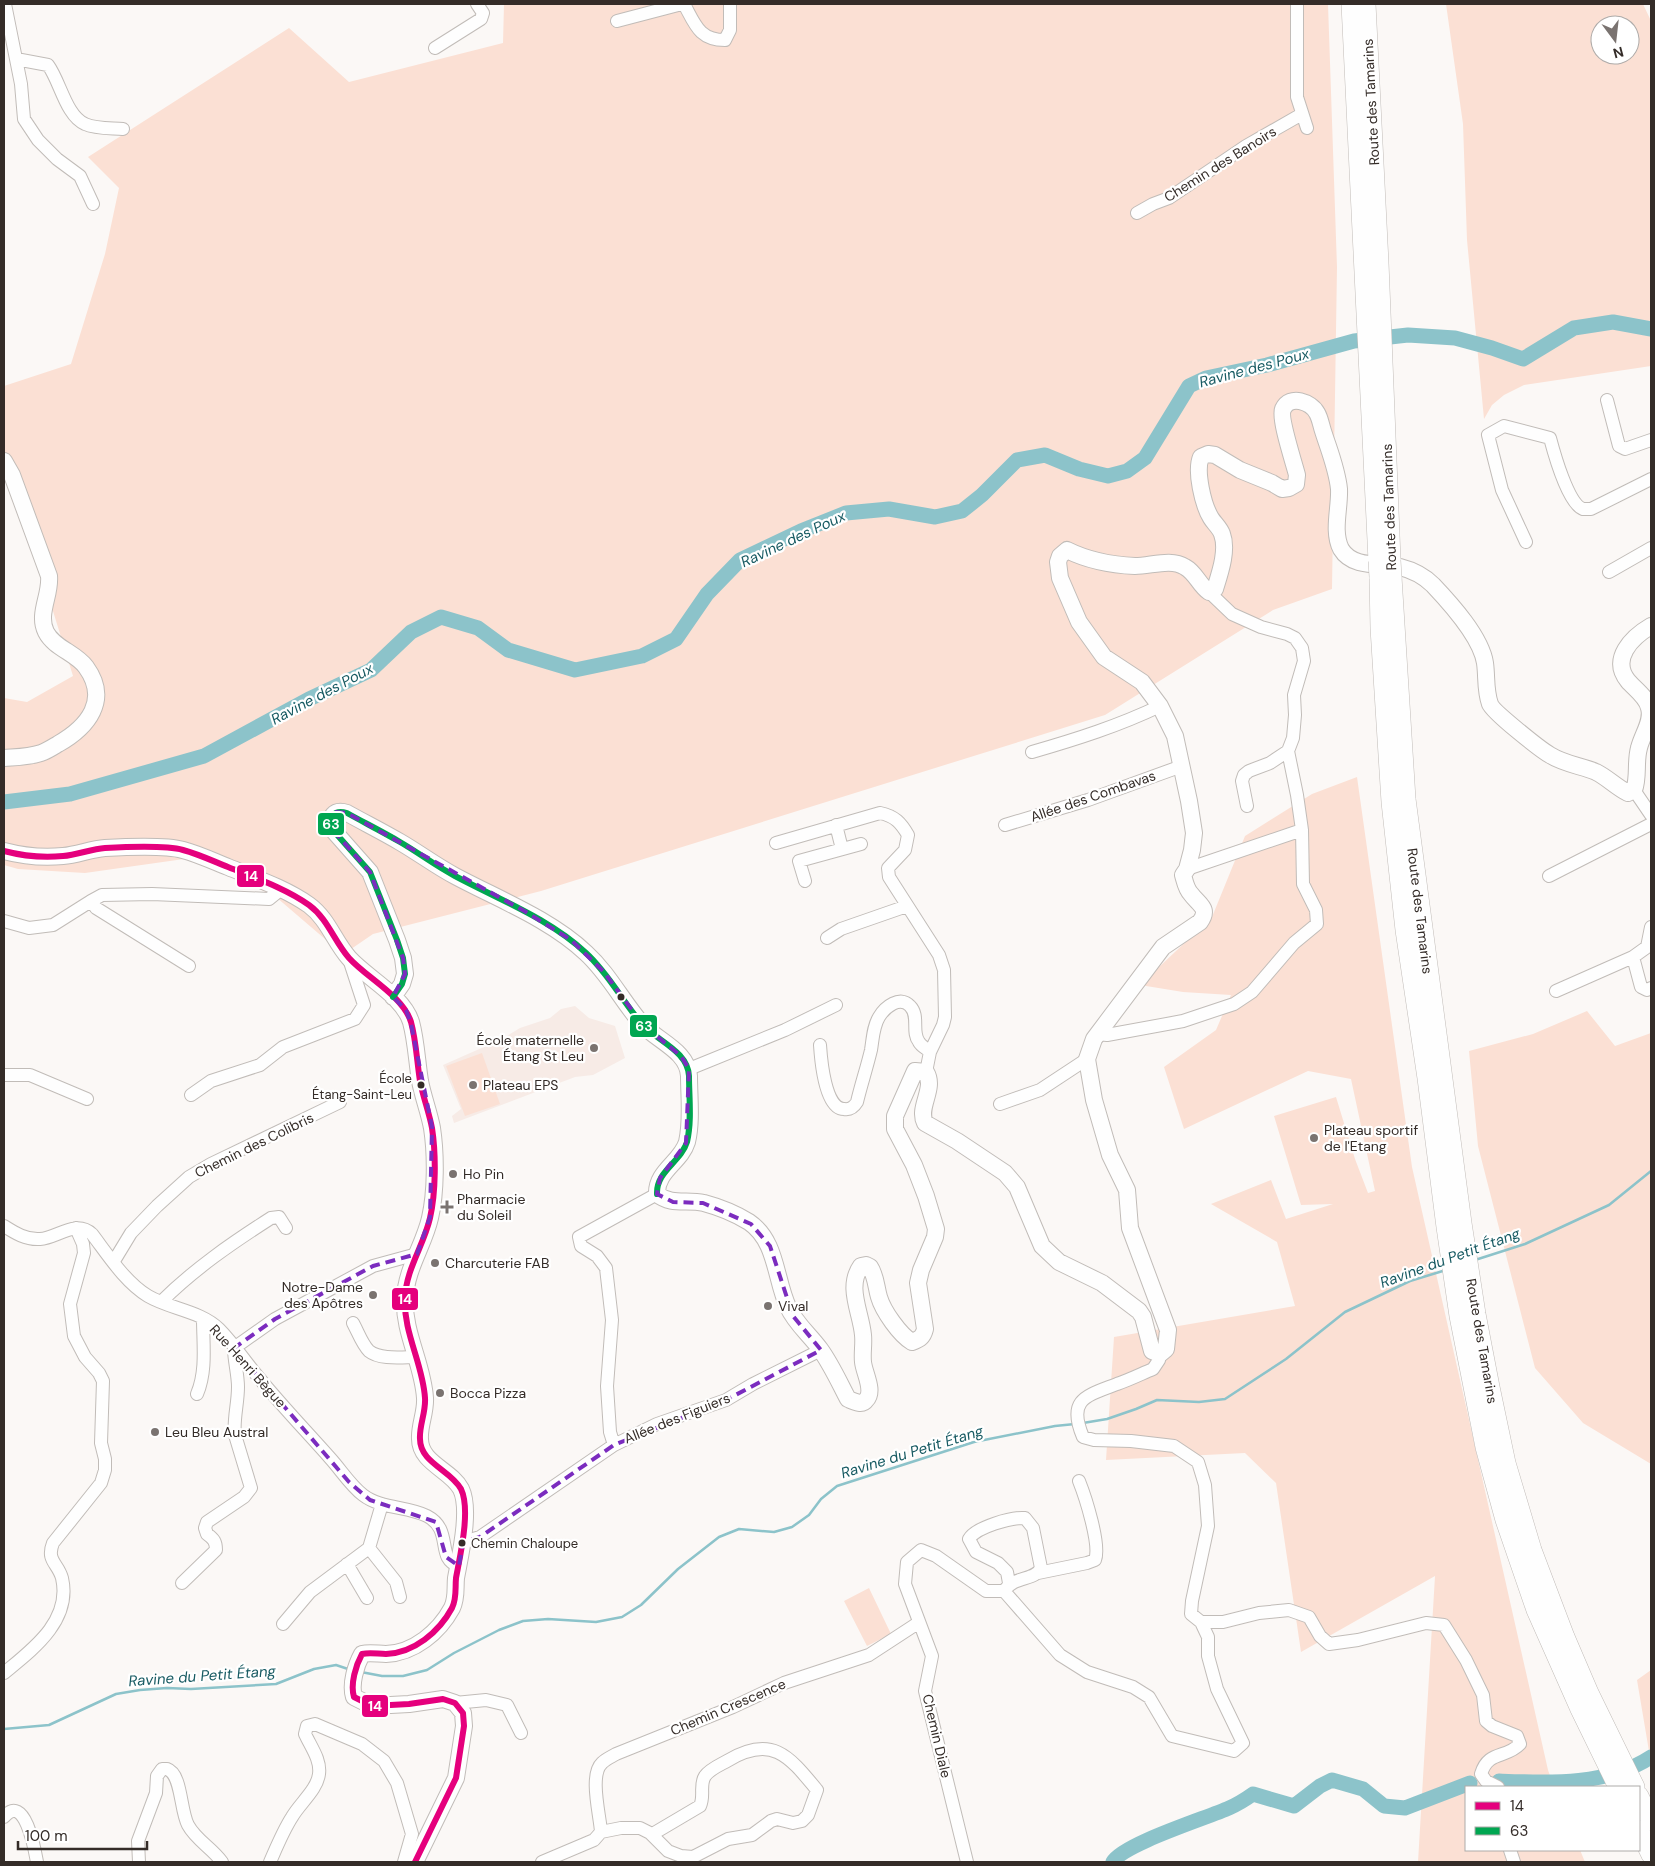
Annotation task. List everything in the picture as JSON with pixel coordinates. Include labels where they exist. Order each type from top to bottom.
[{"type":"highway","name":"Route des Tamarins","points":[[1351,4],[1371,264]]},
{"type":"highway","name":"Route des Tamarins","points":[[1366,4],[1371,264],[1384,568],[1406,799],[1454,1225],[1468,1315],[1506,1463],[1532,1550],[1565,1637],[1584,1700],[1618,1786]]},
{"type":"highway","name":"Route des Tamarins","points":[[1584,1700],[1634,1786]]},
{"type":"highway","points":[[1640,1798],[1651,1821]]},
{"type":"main road","points":[[393,997],[406,974],[403,958],[370,872],[332,829],[330,823],[331,816],[335,812],[347,813],[454,875],[526,912],[571,940],[604,972],[643,1025],[654,1036],[681,1056],[689,1069],[688,1131],[686,1143],[680,1155],[660,1178],[656,1188],[657,1194],[664,1200],[673,1202],[703,1203],[735,1214],[751,1224],[770,1246],[786,1301],[793,1316],[821,1350],[848,1398],[862,1403],[866,1400],[869,1387],[863,1363],[863,1334],[854,1281],[861,1266],[866,1265],[873,1271],[880,1300],[906,1338],[912,1342],[919,1340],[923,1336],[924,1320],[918,1283],[921,1270],[935,1237],[936,1229],[914,1165],[895,1129],[895,1116],[915,1071],[926,1072],[928,1077],[928,1087],[923,1108],[925,1123],[1005,1172],[1017,1187],[1042,1246],[1059,1262],[1102,1283],[1139,1311],[1143,1318],[1152,1351],[1160,1354],[1166,1349],[1168,1330],[1130,1228],[1127,1190],[1116,1170],[1106,1142],[1094,1100],[1087,1059],[1097,1034],[1163,947],[1200,922],[1204,917],[1202,906],[1190,894],[1183,875],[1187,869],[1194,833],[1175,736],[1160,706],[1142,682],[1104,657],[1079,622],[1060,578],[1058,562],[1060,556],[1067,550],[1079,556],[1136,566],[1164,563],[1184,566],[1196,575],[1202,587],[1209,592],[1216,588],[1224,547],[1222,534],[1210,517],[1202,494],[1198,470],[1201,457],[1208,454],[1215,455],[1240,470],[1282,489],[1296,484],[1297,475],[1282,420],[1283,410],[1289,402],[1299,400],[1308,404],[1317,412],[1334,465],[1339,489],[1338,538],[1341,548],[1348,558],[1384,568],[1414,572],[1432,584],[1472,632],[1480,646],[1485,664],[1485,686],[1491,705],[1498,715],[1550,756],[1596,772],[1628,793],[1634,790],[1636,784],[1636,760],[1639,745],[1650,718],[1649,707],[1644,697],[1626,678],[1621,663],[1624,650],[1634,638],[1651,626]]},
{"type":"main road","points":[[4,461],[12,474],[49,576],[50,583],[43,617],[46,632],[50,638],[81,660],[88,669],[95,684],[96,698],[92,716],[82,728],[68,738],[44,752],[29,756],[4,758]]},
{"type":"main road","points":[[4,851],[23,856],[65,856],[101,848],[180,849],[280,890],[310,906],[325,920],[348,957],[406,1010],[411,1024],[424,1099],[432,1127],[434,1151],[433,1195],[430,1217],[407,1279],[404,1300],[405,1311],[425,1399],[420,1439],[424,1452],[431,1462],[449,1475],[462,1491],[464,1520],[456,1594],[451,1609],[429,1635],[410,1649],[383,1654],[367,1652],[360,1657],[352,1686],[354,1697],[372,1706],[409,1704],[443,1699],[455,1702],[461,1708],[464,1722],[456,1778],[420,1858]]},
{"type":"street","points":[[4,4],[21,84],[24,119],[38,140],[57,159],[80,176],[93,204]]},
{"type":"street","points":[[435,48],[481,19],[483,13],[477,4]]},
{"type":"street","points":[[617,21],[683,4],[702,35],[713,40],[725,40],[730,30],[730,4]]},
{"type":"street","points":[[1297,4],[1297,90],[1307,128]]},
{"type":"street","points":[[16,59],[48,65],[64,98],[76,117],[83,124],[124,129]]},
{"type":"street","name":"Chemin des Banoirs","points":[[1137,214],[1153,204],[1169,198],[1246,146],[1302,114]]},
{"type":"street","points":[[1607,400],[1619,446],[1625,449],[1651,440]]},
{"type":"street","points":[[1526,542],[1502,490],[1488,435],[1504,426],[1550,438],[1564,482],[1576,503],[1583,509],[1591,508],[1651,479]]},
{"type":"street","points":[[1609,572],[1651,548]]},
{"type":"street","points":[[1097,1034],[1107,1035],[1183,1021],[1234,1004],[1252,992],[1294,943],[1317,924],[1316,910],[1302,884],[1302,830],[1298,796],[1288,751],[1293,738],[1294,696],[1304,661],[1302,648],[1295,638],[1287,634],[1268,629],[1232,614],[1209,592]]},
{"type":"street","points":[[1032,752],[1108,729],[1160,706]]},
{"type":"street","points":[[1247,806],[1242,781],[1244,775],[1249,771],[1270,763],[1288,751]]},
{"type":"street","name":"Allée des Combavas","points":[[1005,825],[1088,800],[1182,766]]},
{"type":"street","points":[[1634,790],[1651,815]]},
{"type":"street","points":[[776,843],[880,813],[896,818],[908,835],[905,850],[892,863],[887,872],[938,955],[944,970],[943,1025],[930,1052],[926,1072]]},
{"type":"street","points":[[1549,876],[1651,824]]},
{"type":"street","points":[[836,825],[842,849]]},
{"type":"street","points":[[1187,869],[1302,830]]},
{"type":"street","points":[[805,881],[799,860],[861,844]]},
{"type":"street","points":[[4,921],[29,928],[53,925],[102,895],[152,894],[269,899],[280,890]]},
{"type":"street","points":[[91,901],[96,908],[190,966]]},
{"type":"street","points":[[827,938],[841,929],[907,906]]},
{"type":"street","points":[[1556,990],[1633,957],[1647,947],[1651,927]]},
{"type":"street","points":[[191,1095],[211,1081],[260,1065],[283,1047],[355,1019],[364,1005],[348,957]]},
{"type":"street","points":[[1633,957],[1641,987],[1647,990],[1651,988]]},
{"type":"street","points":[[820,1045],[826,1086],[836,1107],[842,1110],[852,1108],[857,1102],[871,1051],[874,1030],[880,1016],[889,1006],[900,1001],[906,1002],[911,1007],[916,1018],[916,1038],[930,1052]]},
{"type":"street","points":[[689,1069],[786,1030],[836,1005]]},
{"type":"street","points":[[1000,1104],[1040,1090],[1087,1059]]},
{"type":"street","points":[[4,1075],[30,1075],[87,1099]]},
{"type":"street","name":"Chemin des Colibris","points":[[114,1261],[132,1233],[156,1206],[189,1177],[340,1102]]},
{"type":"street","points":[[614,1445],[610,1432],[607,1386],[612,1320],[606,1268],[597,1256],[581,1246],[579,1236],[657,1194]]},
{"type":"street","points":[[161,1302],[224,1249],[271,1218],[278,1217],[286,1228]]},
{"type":"street","points":[[4,1226],[20,1236],[38,1240],[76,1228],[83,1244],[83,1263],[70,1304],[74,1336],[85,1357],[99,1373],[103,1381],[102,1443],[105,1459],[105,1470],[101,1483],[53,1543],[50,1550],[51,1561],[61,1576],[63,1586],[63,1598],[53,1624],[40,1643],[4,1673]]},
{"type":"street","name":"Rue Henri Bègue","points":[[76,1228],[88,1231],[138,1288],[147,1295],[203,1319],[218,1328],[362,1494],[370,1500],[382,1504],[426,1515],[436,1522],[444,1537],[446,1557],[449,1562],[459,1566]]},
{"type":"street","points":[[182,1583],[216,1550],[216,1544],[207,1534],[205,1528],[207,1522],[244,1497],[250,1488],[235,1435],[234,1426],[238,1386],[234,1348],[275,1319],[373,1266],[417,1254]]},
{"type":"street","points":[[196,1394],[201,1384],[203,1373],[203,1319]]},
{"type":"street","points":[[353,1323],[365,1346],[374,1354],[416,1357]]},
{"type":"street","name":"Allée des Figuiers","points":[[462,1542],[480,1537],[614,1445],[657,1424],[726,1400],[753,1384],[821,1350]]},
{"type":"street","points":[[1038,1573],[1042,1564],[1033,1528],[1026,1518],[1011,1519],[972,1533],[969,1539],[976,1552],[998,1562],[1006,1572],[1007,1587],[1060,1655],[1087,1672],[1133,1687],[1149,1697],[1172,1736],[1234,1751],[1242,1742],[1218,1689],[1208,1656],[1208,1637],[1200,1622],[1191,1614],[1208,1526],[1205,1485],[1198,1462],[1174,1446],[1131,1441],[1094,1440],[1083,1437],[1076,1422],[1077,1410],[1081,1401],[1091,1394],[1153,1369],[1159,1360],[1160,1354]]},
{"type":"street","points":[[1007,1587],[1038,1573],[1095,1560],[1097,1555],[1091,1517],[1079,1481]]},
{"type":"street","points":[[283,1624],[310,1592],[369,1548],[382,1504]]},
{"type":"street","points":[[369,1548],[396,1582],[400,1597]]},
{"type":"street","name":"Chemin Diale","points":[[967,1862],[925,1691],[932,1656],[918,1623],[905,1584],[907,1562],[920,1550],[936,1556],[986,1591],[1007,1587]]},
{"type":"street","points":[[347,1564],[367,1598]]},
{"type":"street","points":[[1200,1622],[1223,1622],[1259,1613],[1289,1610],[1309,1617],[1320,1636],[1329,1644],[1358,1640],[1426,1623],[1444,1625],[1466,1660],[1483,1695],[1486,1721],[1492,1726],[1517,1736],[1520,1744],[1514,1749],[1491,1757],[1483,1765],[1481,1774],[1486,1781],[1496,1786]]},
{"type":"street","name":"Chemin Crescence","points":[[600,1832],[596,1800],[597,1772],[601,1763],[666,1733],[733,1707],[784,1683],[869,1655],[918,1623]]},
{"type":"street","points":[[455,1702],[486,1700],[507,1705],[521,1733]]},
{"type":"street","points":[[270,1862],[281,1834],[311,1791],[319,1774],[318,1759],[305,1734],[307,1726],[315,1724],[362,1744],[384,1761],[397,1783],[412,1834],[404,1862]]},
{"type":"street","points":[[542,1862],[594,1840],[600,1832],[621,1828],[640,1828],[654,1837],[668,1851],[693,1857],[728,1839],[752,1835],[771,1821],[777,1820],[792,1823],[802,1821],[808,1815],[817,1790],[803,1774],[775,1750],[769,1748],[754,1750],[732,1758],[706,1775],[700,1806],[656,1832],[654,1837]]},
{"type":"street","points":[[139,1862],[138,1841],[156,1793],[157,1776],[162,1769],[167,1768],[175,1774],[181,1805],[188,1825],[194,1835],[215,1853],[222,1862]]},
{"type":"street","points":[[4,1817],[14,1812],[24,1819],[34,1842],[37,1862]]},
{"type":"highlighted area","points":[[335,812],[347,813],[526,912],[571,940],[604,972],[643,1025],[681,1056],[689,1069],[686,1143],[660,1178],[657,1194],[673,1202],[703,1203],[751,1224],[770,1246],[793,1316],[821,1350],[726,1400],[614,1445],[480,1537],[463,1542],[459,1566],[446,1557],[436,1522],[370,1500],[349,1482],[234,1348],[275,1319],[373,1266],[417,1254],[430,1217],[432,1127],[411,1024],[406,1010],[393,997],[405,974],[403,958],[370,872],[332,829],[330,823]]},
{"type":"shaded area","points":[[504,4],[1328,4],[1337,267],[1332,589],[1273,610],[1105,715],[541,891],[373,934],[338,958],[332,945],[276,897],[219,870],[184,859],[85,873],[18,869],[4,865],[4,698],[27,702],[73,676],[4,452],[4,386],[71,364],[105,254],[119,188],[88,157],[289,28],[349,82],[503,43]]},
{"type":"shaded area","points":[[1446,4],[1643,4],[1651,21],[1651,366],[1524,385],[1504,395],[1492,405],[1484,419],[1467,240],[1463,124]]},
{"type":"shaded area","points":[[1357,777],[1412,1167],[1548,1770],[1554,1786],[1465,1786],[1465,1851],[1580,1851],[1585,1862],[1418,1862],[1435,1576],[1301,1652],[1276,1483],[1245,1453],[1106,1460],[1114,1337],[1295,1306],[1277,1242],[1211,1204],[1271,1180],[1286,1219],[1333,1204],[1301,1205],[1274,1116],[1336,1097],[1355,1159],[1368,1193],[1375,1191],[1351,1079],[1308,1071],[1184,1129],[1164,1067],[1216,1030],[1231,995],[1183,992],[1140,985],[1212,917],[1245,836],[1312,794]]},
{"type":"shaded area","points":[[575,1006],[589,1018],[615,1026],[625,1058],[593,1075],[575,1077],[454,1123],[452,1116],[461,1109],[443,1065],[502,1039],[520,1028],[550,1018],[561,1009]]},
{"type":"shaded area","points":[[1587,1011],[1615,1046],[1651,1033],[1651,1464],[1583,1423],[1535,1368],[1478,1146],[1469,1051],[1533,1034]]},
{"type":"shaded area","name":"Plateau EPS","points":[[482,1053],[500,1104],[465,1116],[446,1066]]},
{"type":"shaded area","points":[[869,1588],[891,1634],[867,1646],[844,1601]]},
{"type":"shaded area","points":[[1651,1670],[1651,1763],[1637,1680]]},
{"type":"waterway","name":"Ravine des Poux","points":[[4,802],[70,794],[204,756],[309,699],[371,670],[411,632],[441,617],[478,628],[508,650],[575,670],[642,656],[676,639],[707,594],[740,560],[801,531],[846,513],[889,509],[935,517],[962,511],[982,495],[1017,460],[1045,455],[1079,469],[1108,476],[1127,471],[1145,458],[1189,386],[1206,378],[1267,365],[1354,341],[1408,335],[1455,338],[1523,359],[1574,328],[1613,322],[1651,329]]},
{"type":"waterway","name":"Ravine du Petit Étang","points":[[1475,1260],[1525,1244],[1609,1205],[1651,1171]]},
{"type":"waterway","name":"Ravine du Petit Étang","points":[[1083,1423],[1107,1419],[1157,1400],[1199,1402],[1225,1399],[1286,1359],[1345,1312],[1410,1281],[1446,1270]]},
{"type":"waterway","name":"Ravine du Petit Étang","points":[[361,1672],[382,1676],[403,1676],[427,1670],[454,1653],[499,1630],[523,1621],[548,1619],[596,1622],[622,1617],[641,1605],[678,1569],[719,1537],[739,1529],[774,1532],[792,1527],[809,1515],[821,1499],[837,1486],[974,1442],[1055,1426],[1075,1424]]},
{"type":"waterway","name":"Ravine du Petit Étang","points":[[4,1729],[49,1725],[116,1694],[167,1688],[191,1689],[276,1684],[314,1669],[336,1665],[351,1670]]},
{"type":"waterway","points":[[1499,1781],[1557,1782],[1597,1778],[1616,1773],[1651,1757]]},
{"type":"waterway","points":[[1113,1862],[1132,1847],[1229,1808],[1253,1794],[1294,1806],[1320,1786],[1332,1780],[1363,1789],[1384,1806],[1405,1808],[1470,1783]]},
{"type":"transit line","name":"63","points":[[393,997],[402,984],[405,974],[403,958],[370,872],[332,829],[331,821],[335,813],[347,813],[407,846],[448,872],[523,910],[572,941],[602,970],[642,1024],[678,1053],[687,1067],[689,1076],[689,1134],[684,1149],[660,1179],[657,1194]]},
{"type":"transit line","name":"14","points":[[4,851],[48,857],[105,848],[175,848],[270,884],[290,893],[316,911],[349,958],[393,996],[407,1013],[411,1022],[420,1081],[432,1128],[435,1173],[430,1218],[408,1277],[405,1311],[421,1373],[425,1398],[420,1434],[421,1447],[430,1460],[456,1482],[461,1489],[464,1498],[465,1521],[456,1578],[455,1600],[447,1617],[425,1640],[406,1650],[386,1654],[362,1654],[353,1681],[353,1692],[354,1697],[372,1706],[409,1704],[443,1699],[455,1703],[463,1713],[464,1726],[456,1778],[415,1862]]},
{"type":"place","name":"École maternelle Étang St Leu","points":[[594,1048]]},
{"type":"place","name":"École Étang-Saint-Leu","points":[[421,1085]]},
{"type":"place","name":"Plateau EPS","points":[[473,1085]]},
{"type":"place","name":"Plateau sportif de l'Etang","points":[[1314,1138]]},
{"type":"place","name":"Ho Pin","points":[[453,1174]]},
{"type":"place","name":"Pharmacie du Soleil","points":[[447,1207]]},
{"type":"place","name":"Charcuterie FAB","points":[[435,1263]]},
{"type":"place","name":"Notre-Dame des Apôtres","points":[[373,1295]]},
{"type":"place","name":"Vival","points":[[768,1306]]},
{"type":"place","name":"Bocca Pizza","points":[[440,1393]]},
{"type":"place","name":"Leu Bleu Austral","points":[[155,1432]]},
{"type":"place","name":"Chemin Chaloupe","points":[[462,1543]]}]
